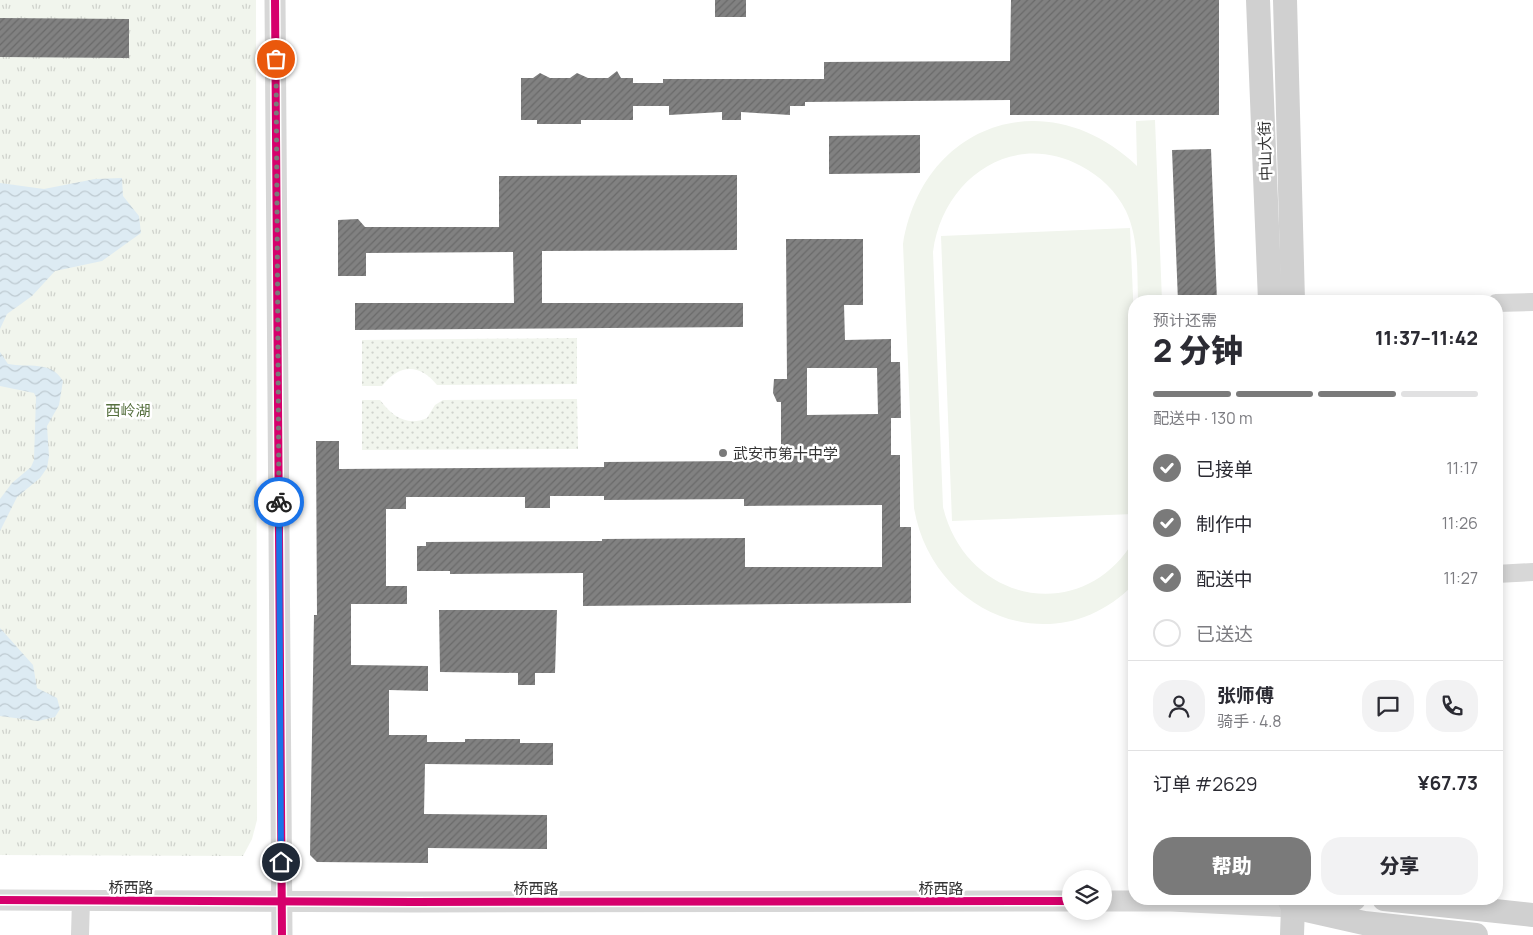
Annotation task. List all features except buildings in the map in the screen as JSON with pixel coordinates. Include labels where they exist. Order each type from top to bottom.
[{"type":"main road","name":"中山大街","points":[[1258,0],[1270,295]]},
{"type":"main road","name":"中山大街","points":[[1285,0],[1293,295]]},
{"type":"main road","points":[[1292,935],[1294,905]]},
{"type":"main road","points":[[1304,905],[1364,923],[1411,932],[1476,935]]},
{"type":"main road","points":[[1440,905],[1533,915]]},
{"type":"street","points":[[275,0],[282,935]]},
{"type":"street","points":[[1503,303],[1533,302]]},
{"type":"street","points":[[1503,574],[1533,572]]},
{"type":"street","name":"桥西路","points":[[0,900],[282,902],[1062,901]]},
{"type":"street","points":[[80,900],[80,935]]},
{"type":"street","points":[[1112,901],[1128,901]]},
{"type":"green space","name":"西岭湖","points":[[0,0],[256,0],[257,820],[252,839],[243,856],[0,855]]},
{"type":"green space","points":[[1155,120],[1162,295],[1138,295],[1137,255],[1133,233],[1126,211],[1117,197],[1101,179],[1088,170],[1055,156],[1030,154],[1006,158],[984,168],[965,183],[950,203],[939,226],[933,252],[943,507],[956,540],[975,565],[1000,583],[1028,592],[1057,593],[1086,585],[1112,567],[1128,547],[1128,589],[1103,608],[1069,621],[1035,624],[1001,616],[971,600],[945,576],[925,545],[914,508],[903,244],[915,202],[935,168],[962,143],[994,127],[1029,121],[1066,125],[1102,140],[1137,166],[1136,121]]},
{"type":"green space","points":[[1130,228],[1133,295],[1128,295],[1128,514],[952,521],[941,236]]},
{"type":"green space","points":[[577,338],[577,384],[437,385],[424,373],[410,369],[396,373],[382,386],[362,386],[362,340]]},
{"type":"green space","points":[[577,399],[578,449],[362,450],[362,400],[380,400],[395,415],[413,421],[427,418],[435,405],[443,400]]},
{"type":"water","points":[[122,178],[123,196],[139,216],[141,233],[102,261],[55,271],[32,296],[7,314],[0,329],[0,183],[44,189],[95,179]]},
{"type":"water","points":[[0,352],[8,364],[46,367],[58,374],[63,381],[59,405],[47,426],[49,456],[47,468],[40,478],[17,497],[0,531],[0,499],[12,483],[31,467],[34,460],[36,397],[34,393],[0,386]]},
{"type":"water","points":[[0,628],[33,665],[37,688],[57,698],[60,709],[55,717],[38,721],[0,716]]},
{"type":"cycle path","points":[[275,0],[282,935]]},
{"type":"cycle path","points":[[0,900],[413,902],[1062,901]]},
{"type":"way so far","points":[[276,59],[279,502]]},
{"type":"place","name":"武安市第十中学","points":[[723,453]]},
{"type":"route","points":[[279,502],[281,862]]}]
